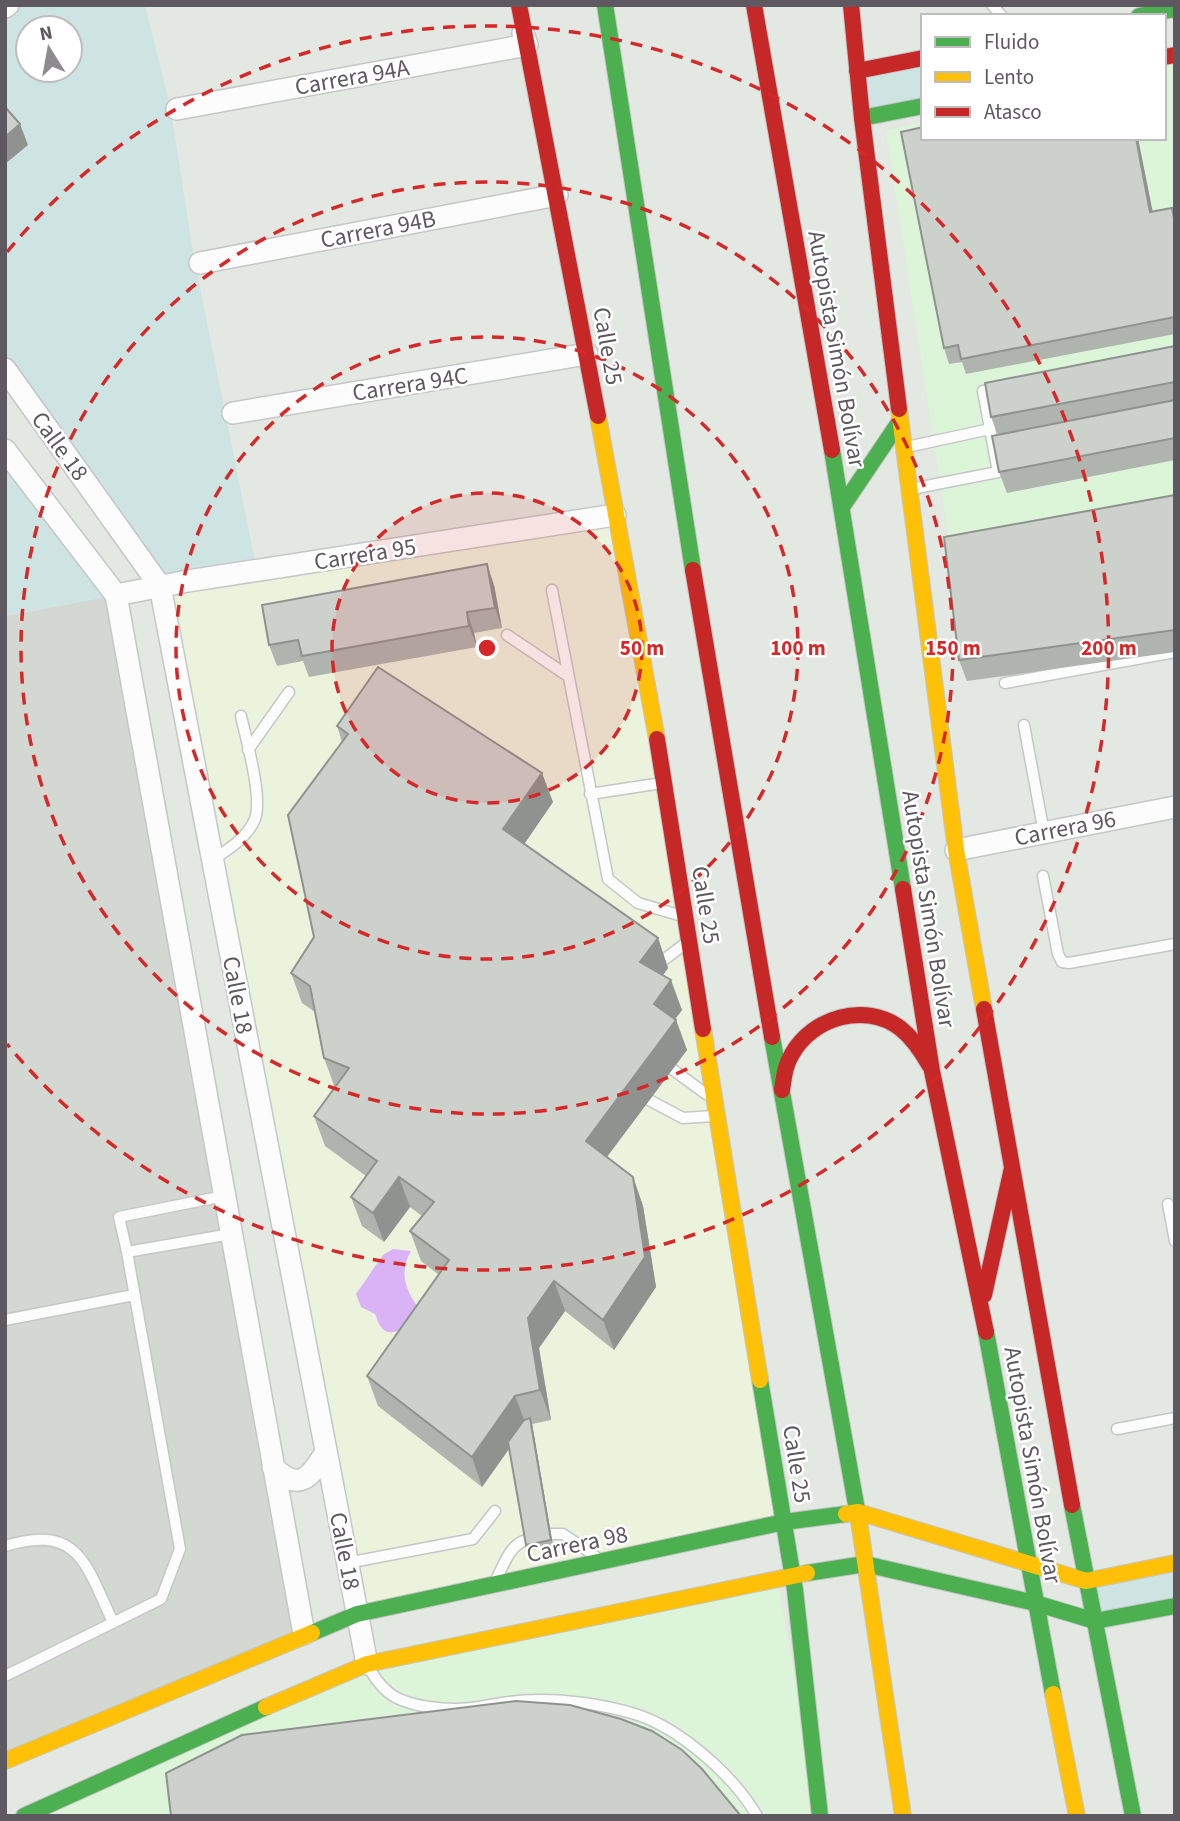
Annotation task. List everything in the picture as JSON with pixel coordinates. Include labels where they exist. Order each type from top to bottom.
[{"type":"main road","name":"Calle 25","points":[[519,5],[587,354],[665,783],[792,1574],[820,1816]]},
{"type":"main road","points":[[605,5],[679,485],[782,1099],[858,1512],[903,1816]]},
{"type":"main road","name":"Autopista Simón Bolívar","points":[[754,5],[842,507],[932,1071],[981,1307],[1027,1564],[1077,1816]]},
{"type":"main road","points":[[851,5],[862,118],[903,448],[956,850],[1086,1581],[1133,1816]]},
{"type":"main road","points":[[1149,14],[1175,9]]},
{"type":"main road","points":[[857,71],[921,58]]},
{"type":"main road","points":[[862,118],[921,106]]},
{"type":"main road","points":[[842,507],[900,421]]},
{"type":"main road","points":[[782,1099],[784,1070],[796,1045],[818,1026],[845,1016],[873,1016],[887,1020],[905,1032],[920,1048],[932,1071]]},
{"type":"main road","points":[[981,1307],[1012,1168]]},
{"type":"main road","name":"Carrera 98","points":[[5,1761],[357,1614],[784,1522],[858,1512],[1086,1581],[1175,1563]]},
{"type":"main road","points":[[26,1815],[196,1737],[368,1664],[792,1574],[865,1564],[1035,1603],[1095,1621],[1175,1606]]},
{"type":"street","points":[[512,5],[527,45]]},
{"type":"street","name":"Carrera 94A","points":[[177,109],[527,45]]},
{"type":"street","name":"Carrera 94B","points":[[200,263],[556,195]]},
{"type":"street","name":"Carrera 94C","points":[[233,413],[587,354]]},
{"type":"street","name":"Calle 18","points":[[5,369],[160,586],[368,1664]]},
{"type":"street","name":"Calle 18","points":[[5,450],[116,595],[304,1634]]},
{"type":"street","name":"Carrera 95","points":[[116,595],[615,515]]},
{"type":"street","name":"Carrera 96","points":[[956,850],[1175,807]]},
{"type":"street","points":[[274,1467],[285,1478],[296,1481],[307,1478],[314,1472],[326,1452]]},
{"type":"lane","points":[[909,489],[998,472],[983,391],[1011,386]]},
{"type":"lane","points":[[903,448],[990,429]]},
{"type":"lane","points":[[994,448],[1007,446]]},
{"type":"lane","points":[[552,590],[608,879],[638,903],[685,917]]},
{"type":"lane","points":[[507,635],[568,676]]},
{"type":"lane","points":[[1005,683],[1175,652]]},
{"type":"lane","points":[[248,750],[289,692]]},
{"type":"lane","points":[[212,860],[235,845],[248,831],[257,808],[241,716]]},
{"type":"lane","points":[[1024,725],[1044,833]]},
{"type":"lane","points":[[590,794],[665,783]]},
{"type":"lane","points":[[1043,876],[1058,954],[1062,962],[1175,944]]},
{"type":"lane","points":[[661,962],[689,942]]},
{"type":"lane","points":[[672,1069],[715,1107]]},
{"type":"lane","points":[[649,1100],[682,1118],[715,1107]]},
{"type":"lane","points":[[5,1676],[161,1598],[180,1549],[119,1217],[224,1196]]},
{"type":"lane","points":[[1168,1204],[1175,1241]]},
{"type":"lane","points":[[127,1252],[231,1234]]},
{"type":"lane","points":[[5,1320],[134,1294]]},
{"type":"lane","points":[[1117,1429],[1175,1418]]},
{"type":"lane","points":[[347,1563],[473,1539],[495,1511]]},
{"type":"lane","points":[[551,1534],[570,1537],[602,1562]]},
{"type":"lane","points":[[5,1546],[45,1539],[65,1543],[82,1557],[113,1622]]},
{"type":"lane","points":[[492,1585],[513,1548],[526,1539]]},
{"type":"lane","points":[[368,1664],[389,1694],[419,1705],[470,1708],[535,1699],[637,1714],[666,1729],[706,1757],[747,1799],[757,1816]]},
{"type":"shaded area","points":[[145,5],[170,105],[194,258],[257,571],[160,586],[5,369],[5,7]]},
{"type":"shaded area","points":[[921,58],[921,106],[862,118],[857,71]]},
{"type":"shaded area","points":[[1175,60],[1175,517],[952,558],[886,131],[921,122],[921,140],[1166,140],[1166,62]]},
{"type":"shaded area","points":[[5,450],[116,595],[5,616]]},
{"type":"shaded area","points":[[615,515],[784,1522],[357,1614],[160,586]]},
{"type":"shaded area","points":[[116,595],[304,1634],[5,1761],[5,616]]},
{"type":"shaded area","points":[[393,1249],[411,1251],[405,1267],[406,1283],[422,1312],[401,1329],[389,1332],[379,1324],[375,1314],[361,1307],[356,1294],[383,1255]]},
{"type":"shaded area","points":[[1175,1563],[1175,1606],[1095,1621],[1086,1581]]},
{"type":"shaded area","points":[[777,1577],[820,1816],[25,1816],[367,1664]]},
{"type":"building","points":[[5,107],[20,124],[5,137]]},
{"type":"building","points":[[921,127],[921,140],[1136,140],[1150,212],[1172,208],[1175,223],[1175,317],[961,359],[958,345],[944,348],[901,132]]},
{"type":"building","points":[[1175,346],[1175,382],[991,417],[985,383]]},
{"type":"building","points":[[1175,400],[1175,438],[999,472],[992,436]]},
{"type":"building","points":[[1175,495],[1175,630],[959,660],[944,537]]},
{"type":"building","points":[[487,564],[495,608],[467,612],[469,626],[302,656],[298,640],[269,645],[262,605]]},
{"type":"building","points":[[378,667],[542,773],[503,829],[658,938],[640,962],[671,980],[654,1004],[676,1020],[586,1141],[633,1177],[645,1257],[603,1320],[554,1281],[528,1318],[540,1390],[515,1396],[472,1457],[367,1376],[449,1260],[410,1231],[434,1202],[399,1177],[373,1213],[351,1197],[377,1161],[314,1116],[349,1068],[324,1058],[310,986],[291,973],[314,937],[288,815],[348,734],[337,726]]},
{"type":"building","points":[[530,1418],[551,1540],[526,1545],[508,1442],[524,1420]]},
{"type":"building","points":[[516,1701],[570,1705],[652,1731],[682,1750],[702,1769],[741,1816],[171,1816],[166,1773],[242,1735]]},
{"type":"traffic: fast","points":[[605,5],[693,570]]},
{"type":"traffic: fast","points":[[1149,14],[1175,9]]},
{"type":"traffic: fast","points":[[862,118],[921,106]]},
{"type":"traffic: fast","points":[[842,507],[900,421]]},
{"type":"traffic: fast","points":[[832,450],[903,889]]},
{"type":"traffic: fast","points":[[772,1037],[859,1521]]},
{"type":"traffic: fast","points":[[986,1332],[1053,1694]]},
{"type":"traffic: fast","points":[[760,1380],[795,1590],[820,1816]]},
{"type":"traffic: fast","points":[[1072,1505],[1133,1816]]},
{"type":"traffic: fast","points":[[312,1633],[357,1614],[784,1522],[846,1514]]},
{"type":"traffic: fast","points":[[807,1573],[865,1564],[1035,1603],[1095,1621],[1175,1606]]},
{"type":"traffic: fast","points":[[24,1816],[266,1707]]},
{"type":"traffic: slow","points":[[899,409],[956,850],[984,1009]]},
{"type":"traffic: slow","points":[[598,416],[657,739]]},
{"type":"traffic: slow","points":[[703,1029],[760,1380]]},
{"type":"traffic: slow","points":[[846,1514],[858,1512],[1086,1581],[1175,1563]]},
{"type":"traffic: slow","points":[[859,1521],[903,1816]]},
{"type":"traffic: slow","points":[[266,1707],[367,1664],[807,1573]]},
{"type":"traffic: slow","points":[[5,1761],[312,1633]]},
{"type":"traffic: slow","points":[[1053,1694],[1077,1816]]},
{"type":"traffic: jam","points":[[519,5],[598,416]]},
{"type":"traffic: jam","points":[[754,5],[832,450]]},
{"type":"traffic: jam","points":[[851,5],[862,118],[899,409]]},
{"type":"traffic: jam","points":[[1166,57],[1175,55]]},
{"type":"traffic: jam","points":[[857,71],[921,58]]},
{"type":"traffic: jam","points":[[693,570],[772,1037]]},
{"type":"traffic: jam","points":[[657,739],[703,1029]]},
{"type":"traffic: jam","points":[[903,889],[932,1071],[986,1332]]},
{"type":"traffic: jam","points":[[984,1009],[1072,1505]]},
{"type":"traffic: jam","points":[[782,1090],[788,1062],[801,1041],[826,1023],[841,1017],[856,1015],[886,1020],[909,1036],[930,1066]]},
{"type":"traffic: jam","points":[[984,1295],[1012,1168]]}]
